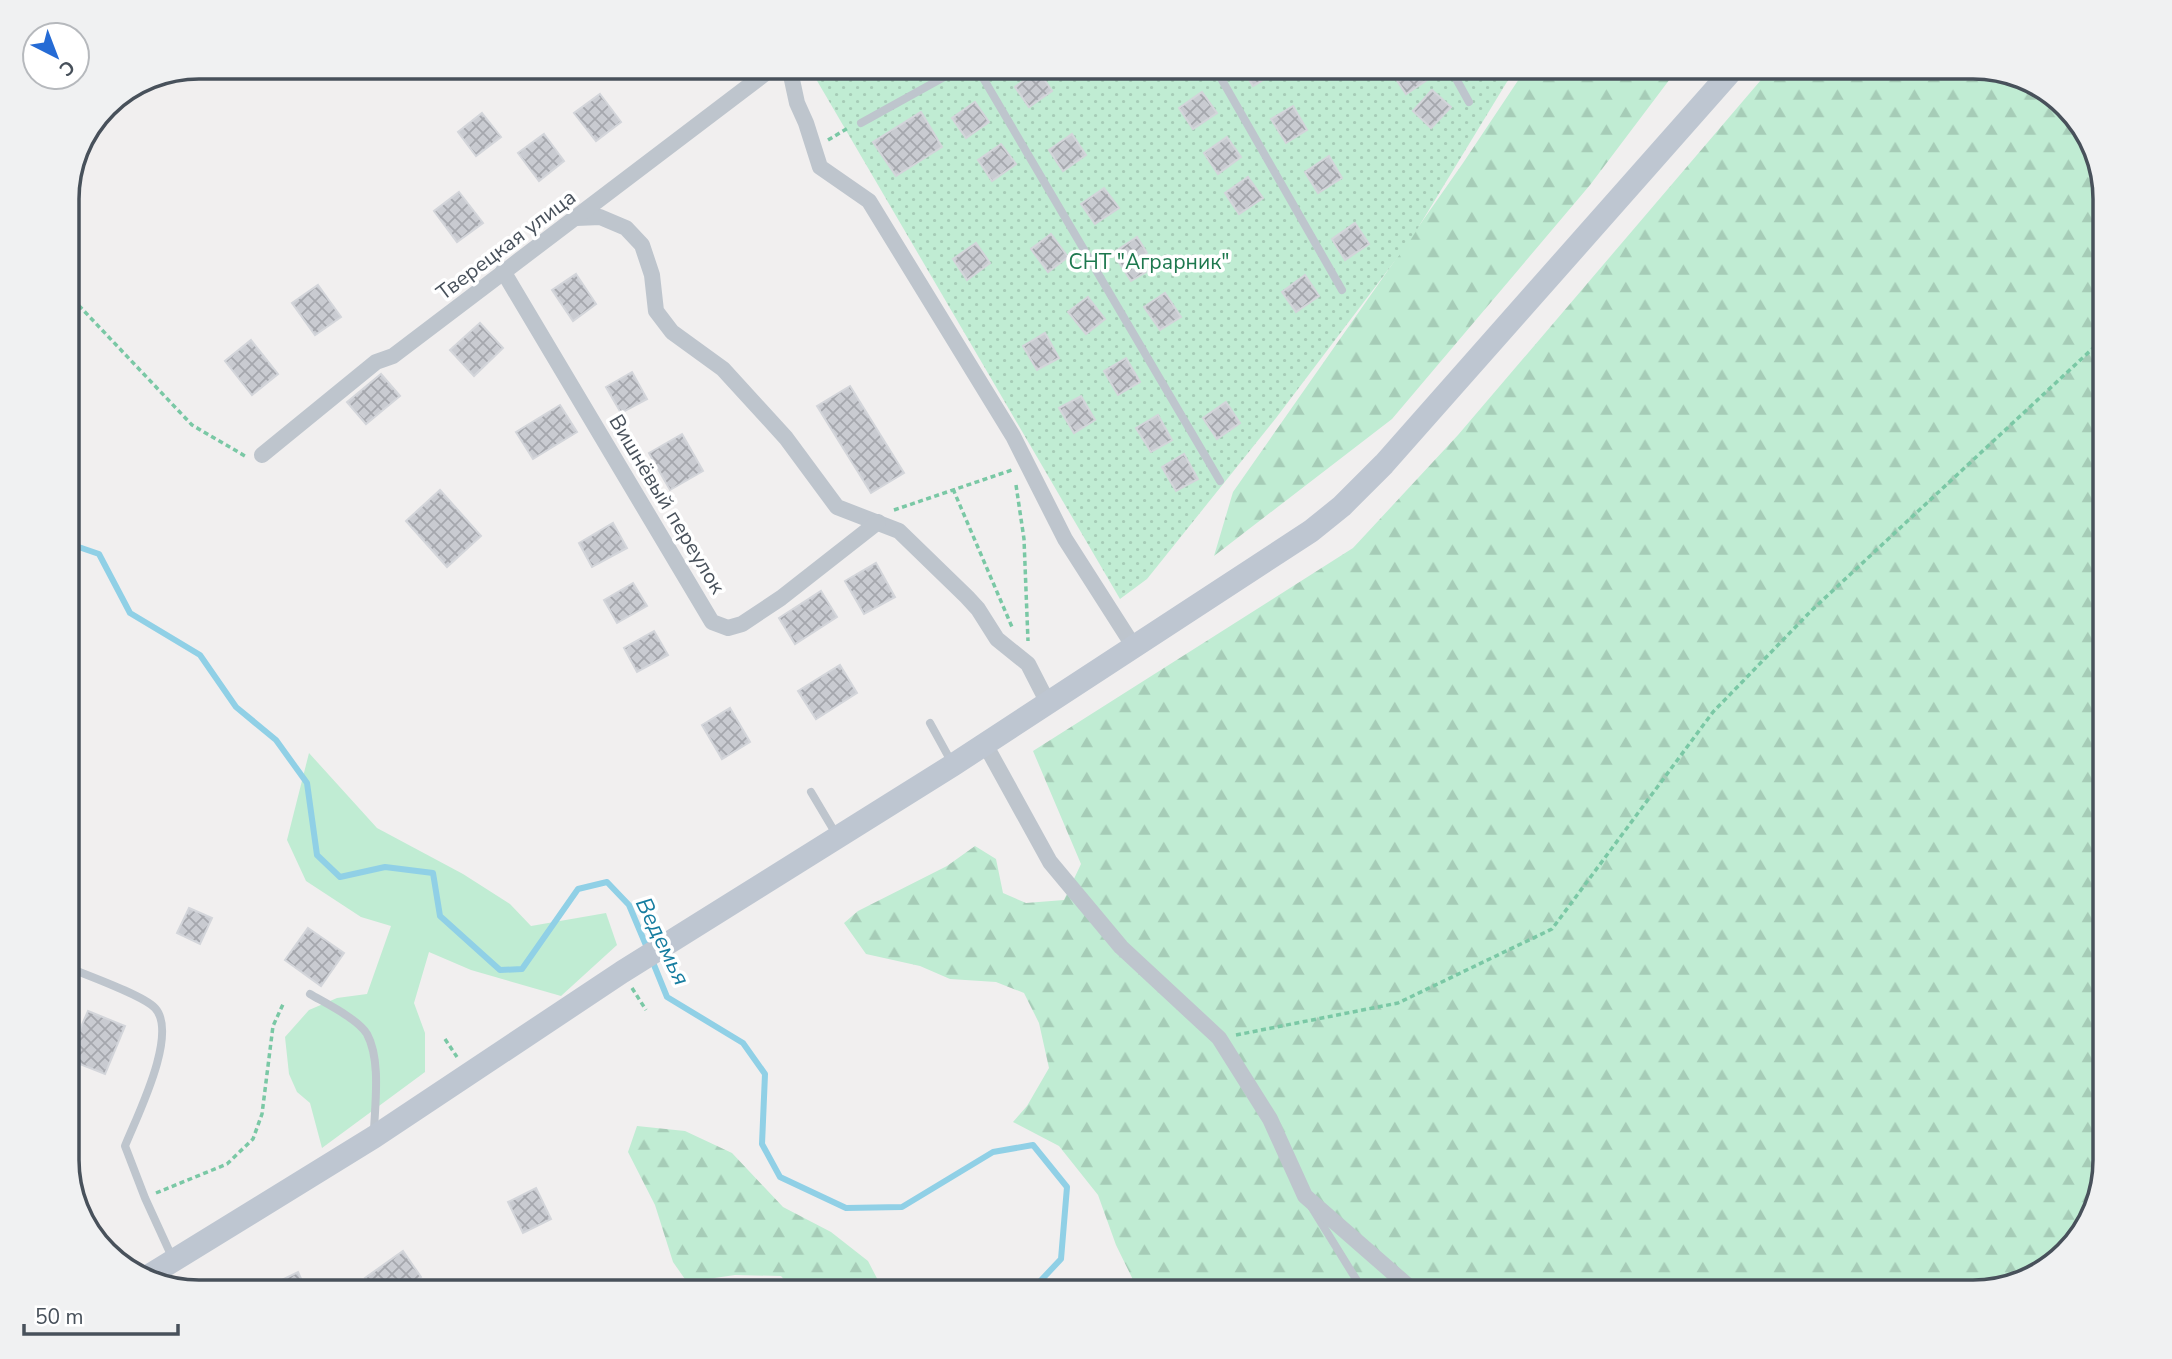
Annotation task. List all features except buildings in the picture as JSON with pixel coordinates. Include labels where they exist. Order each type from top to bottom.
[{"type":"main road","points":[[155,1272],[374,1137],[622,972],[953,765],[1303,537],[1357,493],[1421,424],[1725,79]]},
{"type":"street","name":"Тверецкая улица","points":[[261,455],[376,362],[393,356],[758,79]]},
{"type":"street","points":[[792,79],[797,103],[820,167],[869,201],[1013,436],[1065,539],[1134,647]]},
{"type":"street","points":[[576,218],[600,216],[626,228],[642,245],[652,275],[656,311],[672,332],[723,369],[786,438],[837,508],[899,531],[978,609],[997,639],[1028,664],[1048,703]]},
{"type":"street","name":"Вишнёвый переулок","points":[[503,271],[712,622],[728,628],[742,624],[781,598],[878,522]]},
{"type":"street","points":[[985,744],[1050,862],[1121,947],[1219,1038],[1270,1119],[1305,1196],[1400,1280]]},
{"type":"lane","points":[[861,123],[941,79]]},
{"type":"lane","points":[[984,79],[1220,481]]},
{"type":"lane","points":[[1221,79],[1342,290]]},
{"type":"lane","points":[[1456,79],[1469,102]]},
{"type":"lane","points":[[930,723],[953,765]]},
{"type":"lane","points":[[811,792],[838,836]]},
{"type":"lane","points":[[79,972],[135,996],[156,1009],[163,1026],[163,1047],[125,1146],[173,1260]]},
{"type":"lane","points":[[310,994],[357,1024],[367,1034],[375,1064],[374,1137]]},
{"type":"lane","points":[[1305,1196],[1356,1280]]},
{"type":"path","points":[[815,150],[845,129],[861,123]]},
{"type":"path","points":[[79,306],[192,425],[244,457],[261,455]]},
{"type":"path","points":[[1219,1038],[1398,1003],[1552,929],[1713,712],[1812,610],[2093,348]]},
{"type":"path","points":[[878,522],[898,507],[1014,470],[1024,539],[1028,664]]},
{"type":"path","points":[[953,489],[1012,626]]},
{"type":"path","points":[[145,1198],[227,1164],[253,1139],[262,1114],[273,1026],[284,1002]]},
{"type":"green space","name":"СНТ \"Аграрник\"","points":[[816,79],[1509,79],[1410,241],[1276,418],[1147,579],[1120,599]]},
{"type":"green space","points":[[1519,79],[1670,79],[1590,185],[1392,419],[1214,556],[1233,492]]},
{"type":"green space","points":[[1762,79],[1989,80],[2019,88],[2033,95],[2058,114],[2073,132],[2087,160],[2093,191],[2093,1160],[2084,1206],[2068,1233],[2046,1255],[2019,1271],[1973,1280],[1133,1280],[1116,1245],[1098,1195],[1059,1146],[1013,1122],[1027,1106],[1049,1068],[1039,1023],[1024,993],[996,982],[950,979],[920,966],[866,954],[844,923],[858,911],[947,866],[975,846],[996,859],[1003,893],[1026,903],[1064,900],[1081,864],[1033,751],[1353,548],[1458,435]]},
{"type":"green space","points":[[309,753],[377,828],[463,874],[510,904],[531,926],[606,913],[617,945],[561,996],[471,970],[429,952],[414,1003],[425,1033],[425,1072],[322,1148],[310,1103],[297,1092],[289,1074],[285,1037],[309,1010],[337,998],[367,994],[391,926],[361,917],[306,881],[287,840]]},
{"type":"green space","points":[[637,1126],[685,1131],[732,1153],[783,1207],[831,1232],[868,1261],[878,1280],[784,1280],[781,1276],[735,1275],[686,1280],[673,1262],[655,1205],[628,1152]]},
{"type":"waterway","name":"Ведемья","points":[[79,547],[99,554],[130,613],[200,655],[236,707],[276,740],[307,783],[317,855],[340,877],[385,867],[433,873],[440,916],[500,970],[522,969],[578,889],[607,882],[629,905],[648,950]]},
{"type":"waterway","name":"Ведемья","points":[[652,960],[667,997],[743,1043],[765,1074],[762,1144],[780,1177],[846,1208],[902,1207],[993,1152],[1033,1145],[1067,1187],[1061,1259],[1041,1280]]}]
